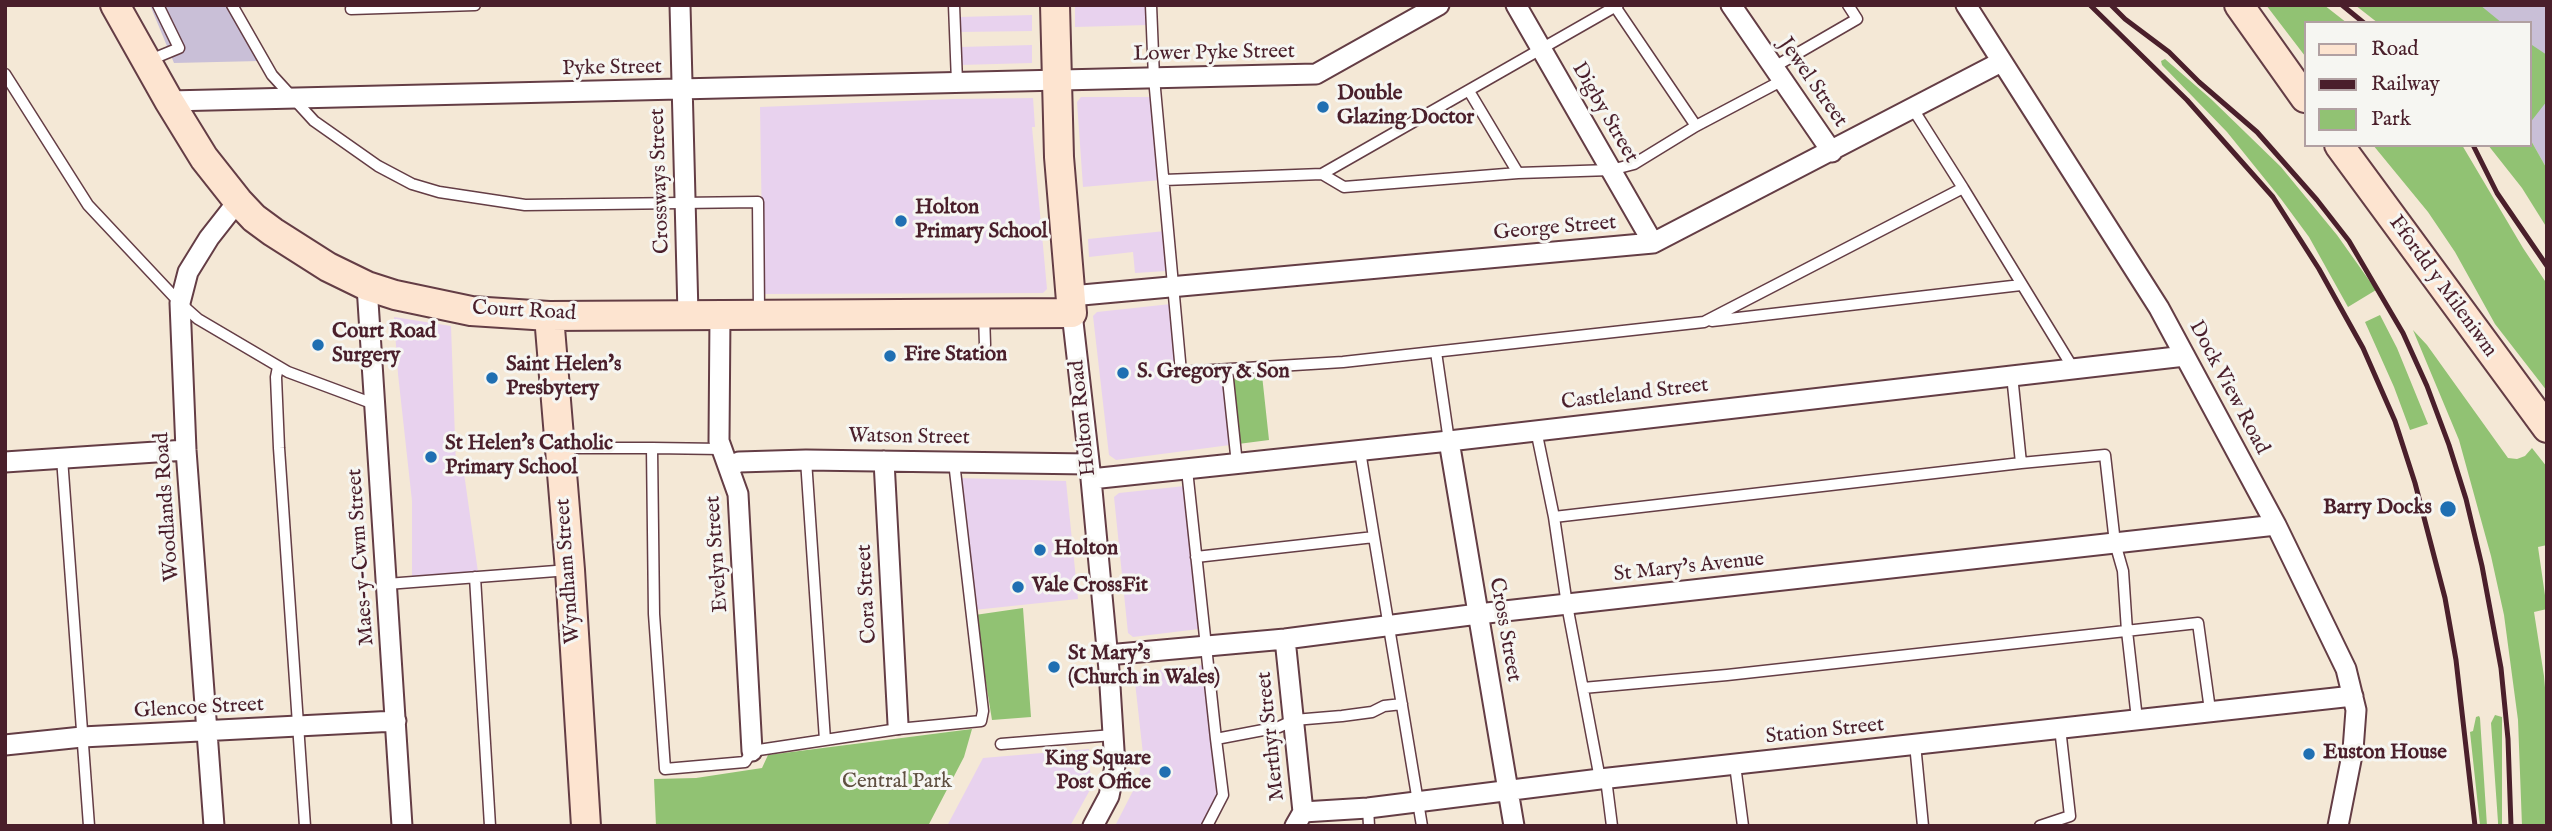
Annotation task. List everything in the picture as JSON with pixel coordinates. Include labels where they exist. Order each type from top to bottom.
[{"type":"street","name":"Court Road","points":[[115,5],[204,158],[238,201],[254,218],[273,232],[328,267],[367,286],[471,310],[549,316],[984,314],[1071,305]]},
{"type":"street","name":"Crossways Street","points":[[680,5],[688,314]]},
{"type":"street","name":"Holton Road","points":[[1055,5],[1059,156],[1071,305],[1107,655],[1115,765],[1109,796],[1093,826]]},
{"type":"street","name":"Lower Pyke Street","points":[[1056,80],[1316,74],[1439,5]]},
{"type":"street","name":"Digby Street","points":[[1516,5],[1654,243]]},
{"type":"street","name":"Jewel Street","points":[[1731,5],[1832,152]]},
{"type":"street","name":"Dock View Road","points":[[1966,5],[2159,308],[2276,525],[2346,669],[2356,710],[2338,826]]},
{"type":"street","points":[[2245,14],[2304,97]]},
{"type":"street","name":"George Street","points":[[1071,305],[1170,288],[1654,243],[2001,62]]},
{"type":"street","name":"Pyke Street","points":[[169,101],[1056,80]]},
{"type":"street","name":"Ffordd y Mileniwm","points":[[2340,147],[2547,428]]},
{"type":"street","name":"Woodlands Road","points":[[214,826],[186,450],[180,303],[188,272],[209,237],[238,201]]},
{"type":"street","name":"Maes-y-Cwm Street","points":[[367,286],[402,826]]},
{"type":"street","name":"Evelyn Street","points":[[720,315],[719,441],[738,494],[752,751]]},
{"type":"street","name":"Wyndham Street","points":[[549,316],[570,570],[586,826]]},
{"type":"street","name":"Castleland Street","points":[[1090,471],[1128,475],[1187,470],[2185,356]]},
{"type":"street","name":"Cross Street","points":[[1449,442],[1514,826]]},
{"type":"street","points":[[5,462],[186,450]]},
{"type":"street","name":"Watson Street","points":[[725,458],[739,461],[954,462],[1090,471]]},
{"type":"street","name":"Cora Street","points":[[884,461],[898,727]]},
{"type":"street","name":"St Mary's Avenue","points":[[1107,655],[1285,639],[1478,614],[2276,525]]},
{"type":"street","name":"Merthyr Street","points":[[1285,639],[1294,720],[1299,819]]},
{"type":"street","name":"Station Street","points":[[1299,819],[1368,817],[1418,801],[2353,696]]},
{"type":"street","name":"Glencoe Street","points":[[5,745],[82,737],[396,721]]},
{"type":"lane","points":[[146,62],[179,48],[158,5]]},
{"type":"lane","points":[[232,5],[272,75],[314,121],[378,166],[412,184],[525,205],[758,201],[759,315]]},
{"type":"lane","points":[[351,9],[475,5]]},
{"type":"lane","points":[[954,5],[957,82]]},
{"type":"lane","points":[[1152,5],[1154,78],[1164,180],[1170,288],[1181,372],[1343,362],[2021,285]]},
{"type":"lane","points":[[1322,174],[1344,187],[1518,173],[1611,170],[1634,164],[1778,73],[1857,19],[1848,5]]},
{"type":"lane","points":[[1164,180],[1322,174],[1616,6],[1696,126]]},
{"type":"lane","points":[[5,74],[88,205],[180,303],[198,319],[278,367],[374,404]]},
{"type":"lane","points":[[1469,91],[1518,173]]},
{"type":"lane","points":[[1913,109],[2073,368]]},
{"type":"lane","points":[[1704,322],[1963,188]]},
{"type":"lane","points":[[984,314],[985,345]]},
{"type":"lane","points":[[1436,352],[1449,442]]},
{"type":"lane","points":[[278,367],[276,377],[279,448],[305,826]]},
{"type":"lane","points":[[1227,370],[1237,464]]},
{"type":"lane","points":[[2012,375],[2021,463]]},
{"type":"lane","points":[[1535,430],[1554,517],[1583,688],[1612,826]]},
{"type":"lane","points":[[560,448],[652,448],[725,458]]},
{"type":"lane","points":[[652,448],[654,614],[665,769],[745,762],[752,751],[898,727],[981,721],[983,711],[954,462]]},
{"type":"lane","points":[[1360,451],[1422,826]]},
{"type":"lane","points":[[1554,517],[2105,455],[2115,543],[2123,571],[2137,719]]},
{"type":"lane","points":[[62,458],[89,826]]},
{"type":"lane","points":[[806,460],[825,740]]},
{"type":"lane","points":[[1187,470],[1223,795],[1207,826]]},
{"type":"lane","points":[[1196,557],[1374,537]]},
{"type":"lane","points":[[387,584],[570,570]]},
{"type":"lane","points":[[475,576],[490,826]]},
{"type":"lane","points":[[1583,688],[1740,674],[2198,623],[2210,710]]},
{"type":"lane","points":[[1216,739],[1279,727],[1294,720],[1362,713],[1402,704]]},
{"type":"lane","points":[[2039,826],[2070,816],[2060,728]]},
{"type":"lane","points":[[1001,744],[1113,736]]},
{"type":"lane","points":[[1915,744],[1923,826]]},
{"type":"lane","points":[[1735,765],[1743,826]]},
{"type":"shaded area","points":[[150,5],[284,5],[231,8],[260,61],[174,63]]},
{"type":"shaded area","points":[[1075,5],[1148,5],[1148,25],[1075,27]]},
{"type":"shaded area","points":[[2470,5],[2547,5],[2547,169],[2531,141],[2531,21],[2477,21]]},
{"type":"shaded area","points":[[1032,15],[1032,31],[959,32],[959,17]]},
{"type":"shaded area","points":[[1032,45],[1032,63],[960,65],[960,47]]},
{"type":"shaded area","points":[[1081,97],[1155,97],[1161,180],[1083,187],[1077,102]]},
{"type":"shaded area","name":"Holton Primary School","points":[[1033,98],[1035,127],[1032,127],[1047,289],[1043,293],[763,294],[760,107]]},
{"type":"shaded area","points":[[1165,231],[1167,271],[1135,273],[1133,252],[1089,257],[1088,239]]},
{"type":"shaded area","points":[[1171,304],[1176,377],[1223,373],[1230,445],[1116,460],[1109,455],[1093,316],[1097,312]]},
{"type":"shaded area","name":"St Helen's Catholic Primary School","points":[[394,317],[451,326],[456,466],[463,466],[478,572],[412,579],[412,501]]},
{"type":"shaded area","points":[[958,478],[1066,481],[1078,599],[974,610]]},
{"type":"shaded area","points":[[1185,486],[1199,629],[1133,637],[1128,633],[1114,497],[1119,493]]},
{"type":"shaded area","points":[[1204,665],[1219,796],[1202,826],[1115,826],[1138,781],[1143,754],[1134,673]]},
{"type":"shaded area","points":[[1089,749],[1091,788],[1070,826],[947,826],[983,758]]},
{"type":"green space","points":[[2266,5],[2324,5],[2344,21],[2304,21],[2304,55]]},
{"type":"green space","points":[[2355,5],[2480,5],[2500,21],[2375,21]]},
{"type":"green space","points":[[2531,44],[2547,55],[2547,101],[2531,121]]},
{"type":"green space","points":[[2165,59],[2281,167],[2337,235],[2376,290],[2348,307],[2309,237],[2281,199],[2227,132],[2162,65],[2161,61]]},
{"type":"green space","points":[[2531,141],[2547,169],[2547,228],[2522,188],[2490,147],[2531,147]]},
{"type":"green space","points":[[2375,147],[2463,147],[2547,284],[2547,391],[2495,324],[2455,252],[2428,212]]},
{"type":"green space","points":[[2380,315],[2397,348],[2428,424],[2410,430],[2365,322]]},
{"type":"green space","points":[[2413,330],[2427,345],[2508,458],[2525,456],[2532,448],[2547,467],[2547,545],[2538,547],[2547,609],[2534,612],[2547,711],[2546,826],[2522,826],[2518,720],[2504,615],[2491,556],[2459,440]]},
{"type":"green space","points":[[1262,375],[1269,440],[1238,444],[1231,379]]},
{"type":"green space","points":[[1023,608],[1031,717],[992,720],[975,615]]},
{"type":"green space","points":[[2495,715],[2502,717],[2502,826],[2498,825],[2491,723]]},
{"type":"green space","points":[[2479,716],[2487,826],[2480,825],[2470,732],[2473,731],[2476,717]]},
{"type":"green space","name":"Central Park","points":[[972,729],[964,757],[928,826],[656,826],[654,779],[696,778],[762,768],[768,755]]},
{"type":"railway","points":[[2090,5],[2187,100],[2273,197],[2319,269],[2363,348],[2395,421],[2415,483],[2445,598],[2456,660],[2475,826]]},
{"type":"railway","points":[[2111,5],[2169,52],[2257,132],[2349,241],[2403,333],[2449,445],[2466,499],[2482,566],[2501,668],[2508,739],[2511,826]]},
{"type":"railway","points":[[2342,5],[2362,21]]},
{"type":"railway","points":[[2474,147],[2497,193],[2547,266]]},
{"type":"place","name":"Double Glazing Doctor","points":[[1323,107]]},
{"type":"place","name":"Holton Primary School","points":[[901,221]]},
{"type":"place","name":"Court Road Surgery","points":[[318,345]]},
{"type":"place","name":"Fire Station","points":[[890,356]]},
{"type":"place","name":"S. Gregory & Son","points":[[1123,373]]},
{"type":"place","name":"Saint Helen's Presbytery","points":[[492,378]]},
{"type":"place","name":"St Helen's Catholic Primary School","points":[[431,457]]},
{"type":"place","name":"Barry Docks","points":[[2448,509]]},
{"type":"place","name":"Holton","points":[[1040,550]]},
{"type":"place","name":"Vale CrossFit","points":[[1018,587]]},
{"type":"place","name":"St Mary's (Church in Wales)","points":[[1054,667]]},
{"type":"place","name":"Euston House","points":[[2309,754]]},
{"type":"place","name":"King Square Post Office","points":[[1165,772]]}]
